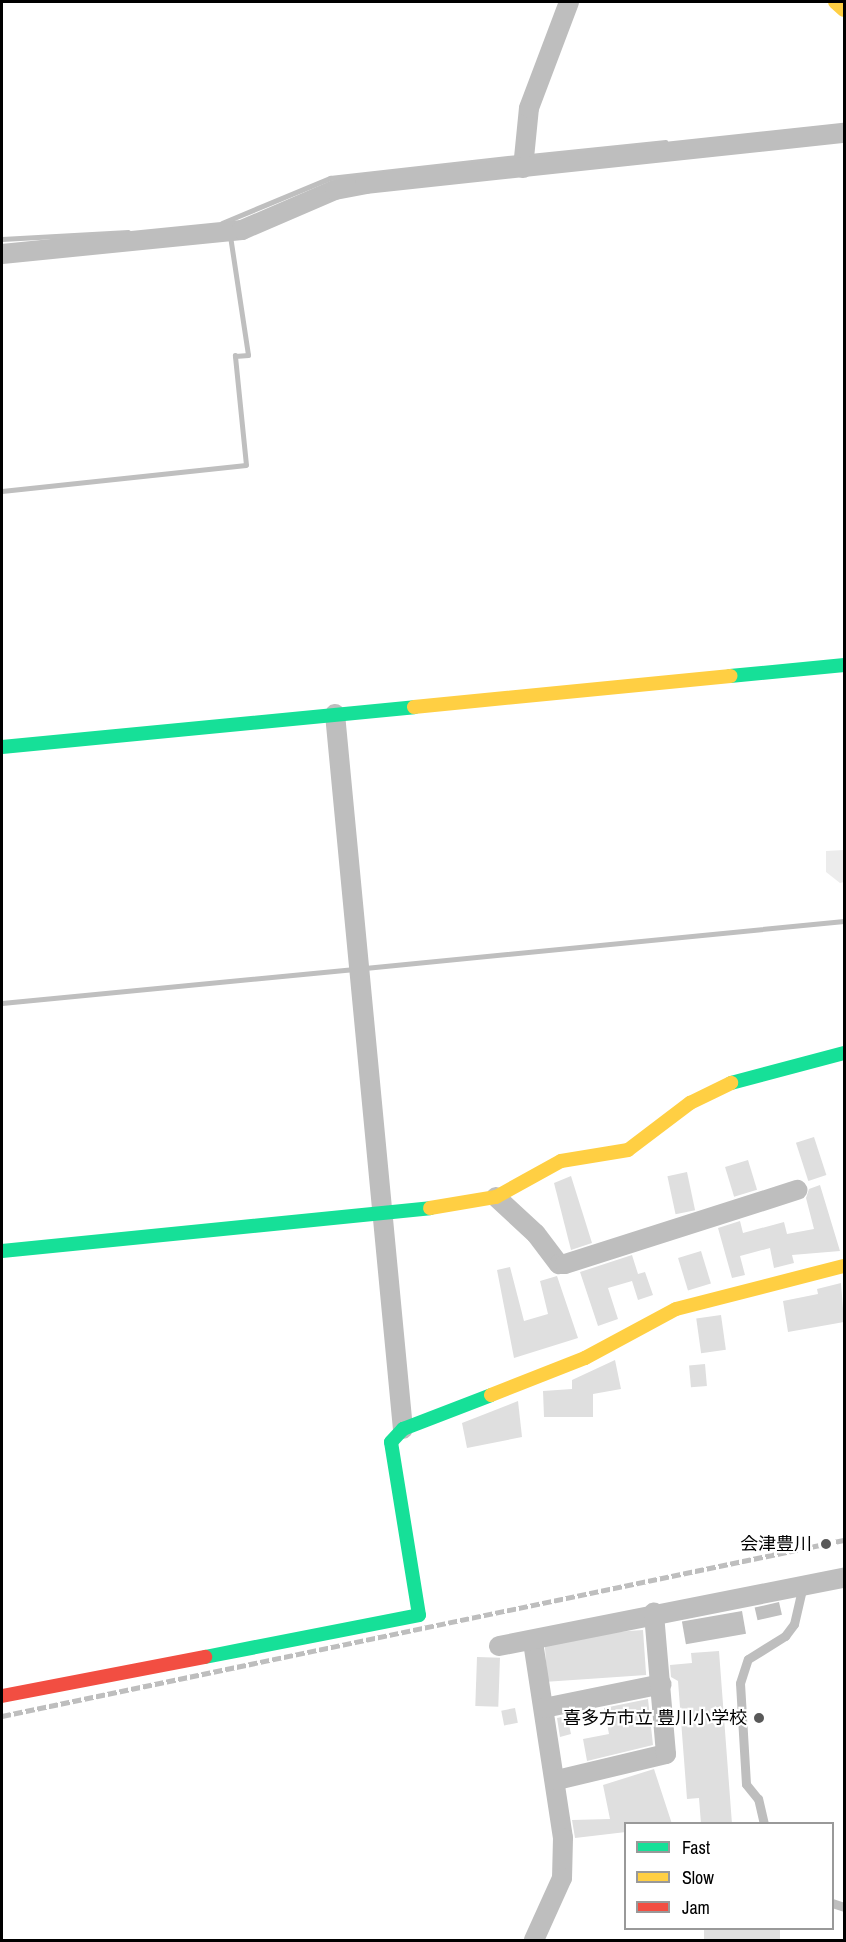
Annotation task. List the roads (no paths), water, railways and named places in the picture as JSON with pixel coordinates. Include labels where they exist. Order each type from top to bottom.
[{"type":"main road","points":[[835,2],[844,10]]},
{"type":"main road","points":[[2,747],[844,665]]},
{"type":"main road","points":[[2,1251],[384,1215],[496,1197],[561,1161],[628,1150],[690,1103],[742,1078],[844,1053]]},
{"type":"main road","points":[[2,1696],[419,1615],[391,1442],[403,1429],[585,1358],[676,1309],[844,1266]]},
{"type":"street","points":[[523,168],[529,108],[569,2]]},
{"type":"street","points":[[2,254],[243,230],[335,190],[844,133]]},
{"type":"street","points":[[335,714],[403,1429]]},
{"type":"street","points":[[496,1197],[536,1234],[560,1264],[565,1264],[797,1190]]},
{"type":"street","points":[[499,1646],[533,1642],[654,1613],[844,1578]]},
{"type":"street","points":[[557,1780],[666,1754],[662,1684],[654,1613]]},
{"type":"street","points":[[533,1642],[557,1780],[562,1878],[534,1941]]},
{"type":"street","points":[[544,1708],[662,1684]]},
{"type":"lane","points":[[764,1822],[758,1799],[746,1784],[740,1683],[748,1659],[785,1636],[794,1624],[803,1586]]},
{"type":"waterway","points":[[530,156],[665,142]]},
{"type":"waterway","points":[[222,223],[330,178],[518,157]]},
{"type":"waterway","points":[[2,239],[128,232]]},
{"type":"waterway","points":[[2,491],[246,465],[235,356],[248,355],[230,236]]},
{"type":"waterway","points":[[365,968],[844,921]]},
{"type":"waterway","points":[[2,1003],[354,969]]},
{"type":"railway","points":[[2,1716],[844,1540]]},
{"type":"place","name":"会津豊川","points":[[826,1544]]},
{"type":"place","name":"喜多方市立 豊川小学校","points":[[759,1718]]}]
